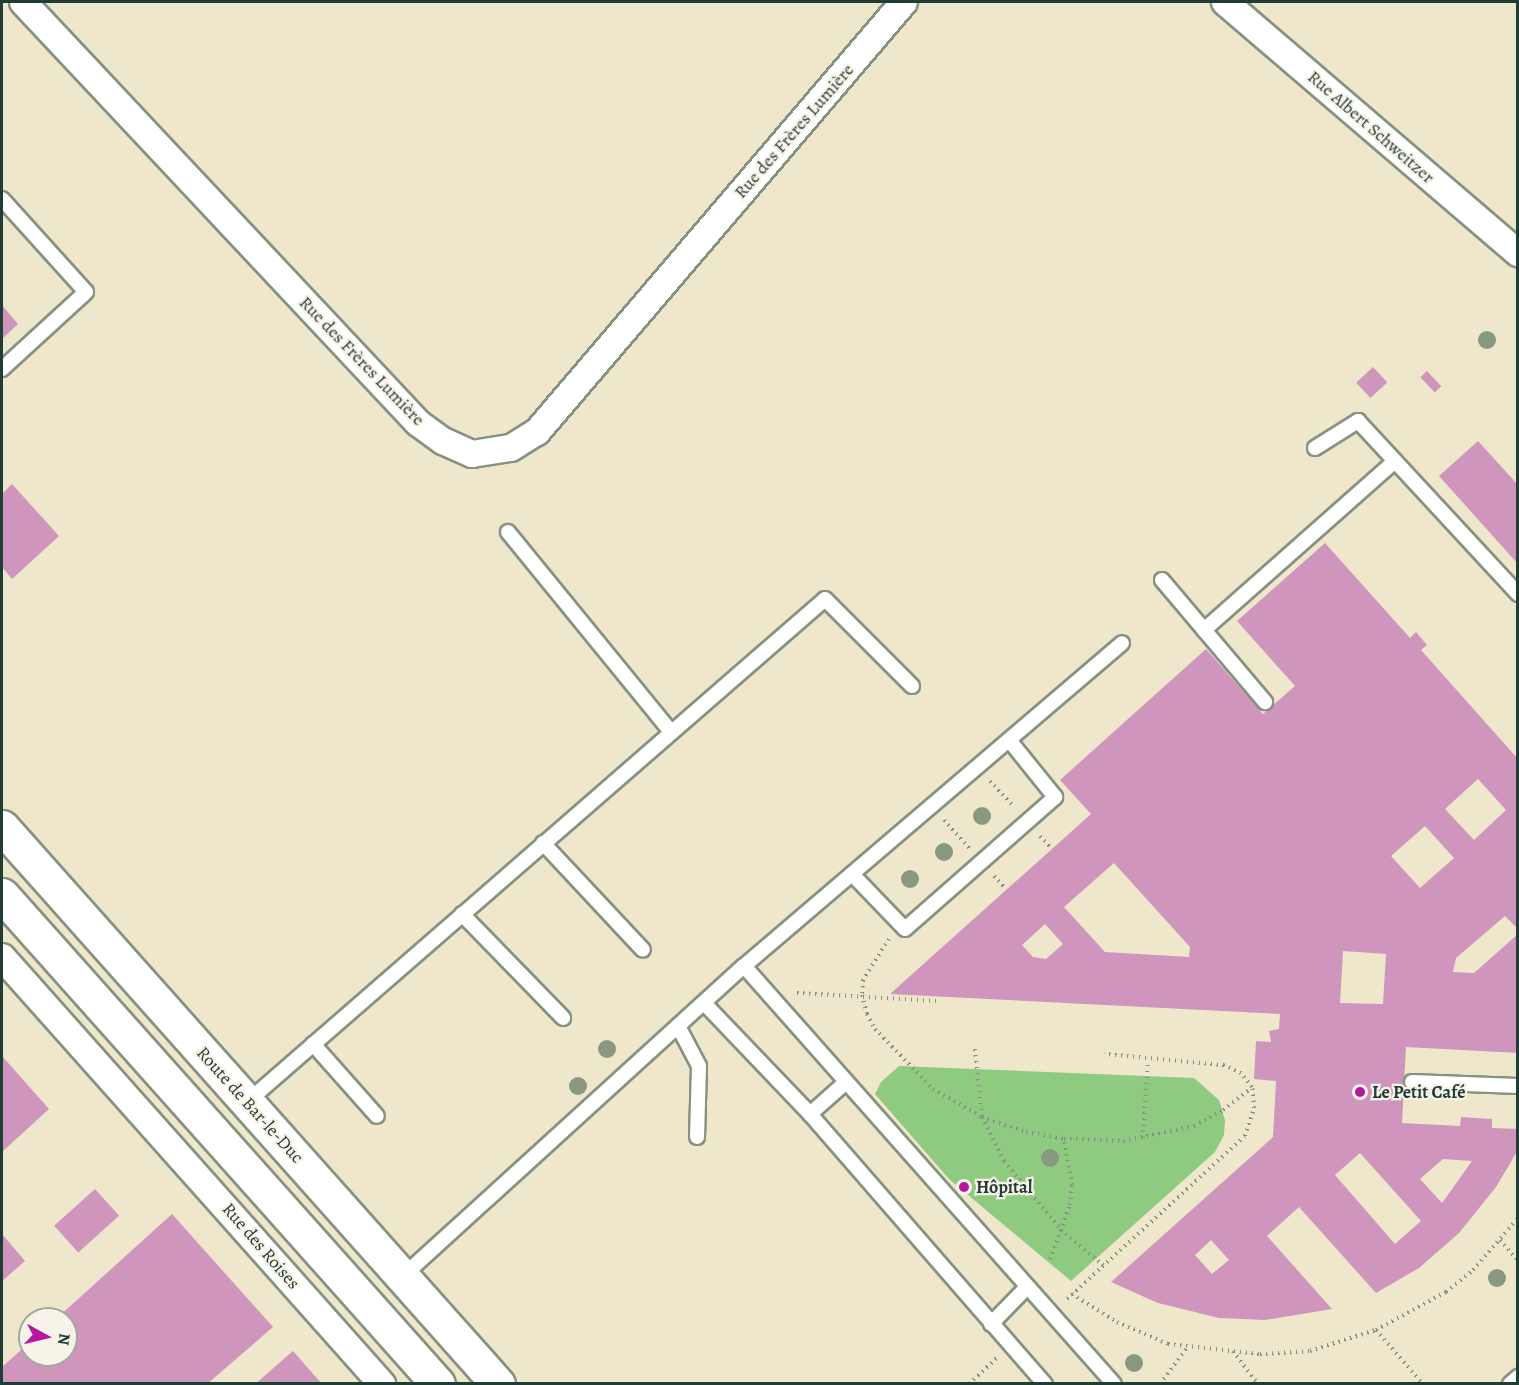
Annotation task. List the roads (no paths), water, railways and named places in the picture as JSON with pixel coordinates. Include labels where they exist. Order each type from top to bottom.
[{"type":"main road","name":"Route de Bar-le-Duc","points":[[2,827],[498,1383]]},
{"type":"main road","points":[[2,895],[438,1383]]},
{"type":"street","name":"Rue des Frères Lumière","points":[[24,2],[418,423],[443,441],[472,454],[511,448],[537,432],[904,2]]},
{"type":"street","name":"Rue Albert Schweitzer","points":[[1225,2],[1518,253]]},
{"type":"street","name":"Rue des Roises","points":[[2,957],[382,1383]]},
{"type":"street","points":[[139,1108],[167,1081]]},
{"type":"lane","points":[[2,199],[86,292],[2,369]]},
{"type":"lane","points":[[1315,448],[1358,421],[1518,594]]},
{"type":"lane","points":[[1204,630],[1395,461]]},
{"type":"lane","points":[[508,532],[672,732]]},
{"type":"lane","points":[[1162,580],[1265,702]]},
{"type":"lane","points":[[247,1102],[825,598],[912,686]]},
{"type":"lane","points":[[403,1276],[744,966],[1122,643]]},
{"type":"lane","points":[[852,874],[905,929],[1055,797],[1009,740]]},
{"type":"lane","points":[[543,843],[643,950]]},
{"type":"lane","points":[[462,914],[563,1018]]},
{"type":"lane","points":[[744,966],[844,1083],[1113,1383]]},
{"type":"lane","points":[[704,1003],[810,1114],[991,1324],[1045,1383]]},
{"type":"lane","points":[[678,1026],[699,1066],[696,1137]]},
{"type":"lane","points":[[313,1044],[377,1116]]},
{"type":"lane","points":[[1412,1082],[1518,1086]]},
{"type":"lane","points":[[810,1114],[844,1083]]},
{"type":"lane","points":[[991,1324],[1026,1288]]},
{"type":"lane","points":[[1510,1383],[1518,1377]]},
{"type":"place","name":"Le Petit Café","points":[[1360,1092]]},
{"type":"place","name":"Hôpital","points":[[964,1187]]}]
